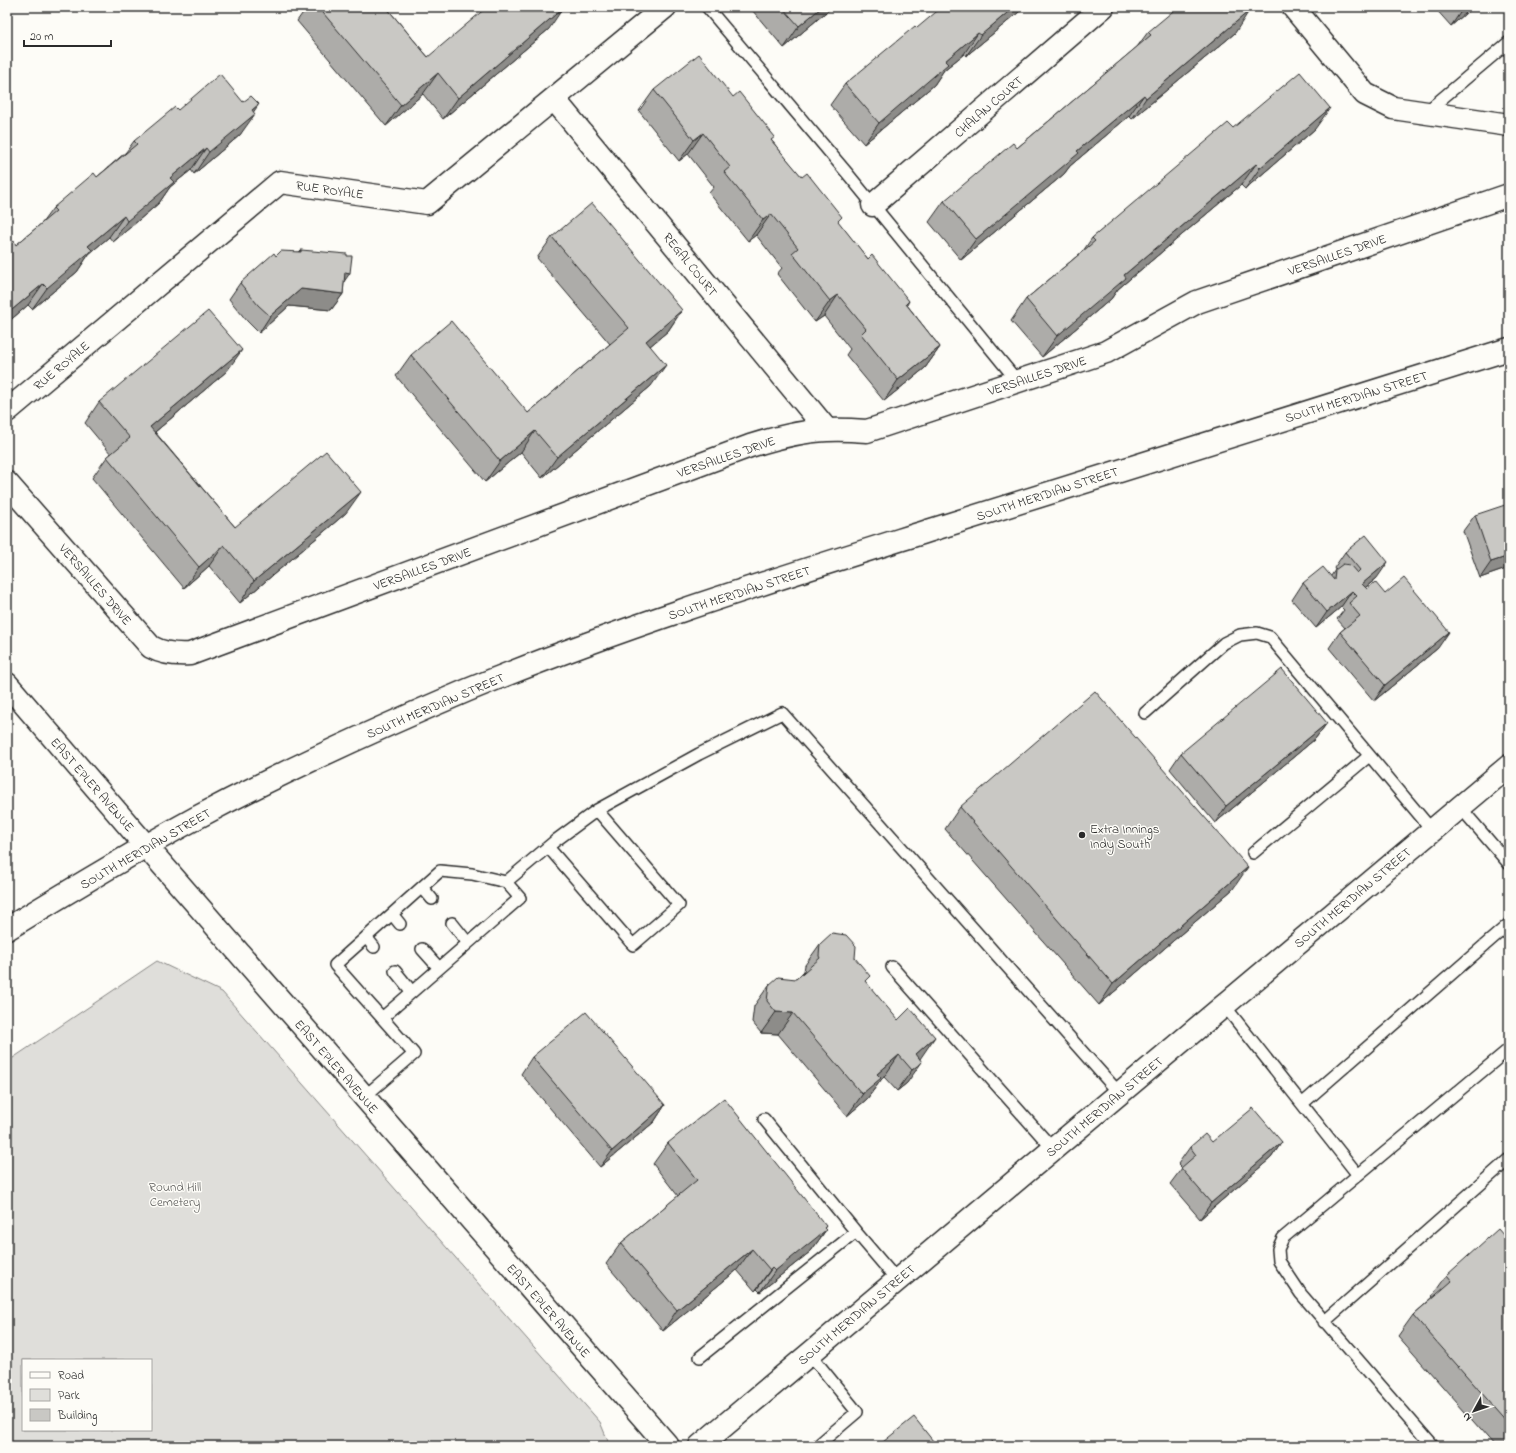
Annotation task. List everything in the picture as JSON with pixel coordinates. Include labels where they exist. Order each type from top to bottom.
[{"type":"street","name":"RUE ROYALE","points":[[7,411],[280,182],[427,203],[665,7]]},
{"type":"street","name":"CHALAN COURT","points":[[872,205],[1103,7]]},
{"type":"street","points":[[1293,7],[1365,94],[1393,108],[1509,125]]},
{"type":"street","name":"REGAL COURT","points":[[554,99],[827,430]]},
{"type":"street","name":"VERSAILLES DRIVE","points":[[7,483],[151,647],[161,653],[185,655],[750,446],[791,435],[827,430],[867,431],[1106,352],[1197,302],[1509,195]]},
{"type":"street","name":"SOUTH MERIDIAN STREET","points":[[7,929],[89,879],[233,798],[381,728],[468,690],[569,650],[735,592],[1113,472],[1509,349]]},
{"type":"street","name":"EAST EPLER AVENUE","points":[[7,684],[668,1446]]},
{"type":"street","name":"SOUTH MERIDIAN STREET","points":[[700,1446],[1509,766]]},
{"type":"lane","points":[[707,7],[1018,382]]},
{"type":"lane","points":[[1424,113],[1509,42]]},
{"type":"lane","points":[[1145,714],[1224,643],[1240,635],[1257,633],[1270,637],[1432,830]]},
{"type":"lane","points":[[506,882],[548,847],[597,810],[699,754],[782,713],[1119,1093]]},
{"type":"lane","points":[[1253,853],[1369,756]]},
{"type":"lane","points":[[1460,807],[1509,864]]},
{"type":"lane","points":[[548,847],[633,945],[679,905],[597,810]]},
{"type":"lane","points":[[364,1097],[414,1054],[382,1018],[335,965],[440,871],[472,874],[506,882],[520,898],[382,1018]]},
{"type":"lane","points":[[422,887],[432,899]]},
{"type":"lane","points":[[392,914],[400,924]]},
{"type":"lane","points":[[452,923],[468,943]]},
{"type":"lane","points":[[1302,1104],[1509,924]]},
{"type":"lane","points":[[366,937],[374,947]]},
{"type":"lane","points":[[422,949],[439,968]]},
{"type":"lane","points":[[892,968],[1053,1149]]},
{"type":"lane","points":[[395,971],[412,992]]},
{"type":"lane","points":[[1224,1005],[1358,1176]]},
{"type":"lane","points":[[1433,1446],[1301,1294],[1278,1261],[1278,1249],[1283,1238],[1509,1048]]},
{"type":"lane","points":[[764,1119],[897,1280]]},
{"type":"lane","points":[[1324,1322],[1509,1158]]},
{"type":"lane","points":[[700,1357],[856,1232]]},
{"type":"lane","points":[[810,1354],[857,1412],[817,1446]]},
{"type":"green space","name":"Round Hill Cemetery","points":[[157,961],[222,992],[600,1422],[610,1446],[7,1446],[7,1062]]},
{"type":"building","points":[[318,7],[386,7],[428,57],[487,7],[563,8],[458,98],[438,73],[401,105]]},
{"type":"building","points":[[782,7],[822,7],[799,26]]},
{"type":"building","points":[[942,7],[1014,7],[981,35],[978,33],[945,61],[948,64],[879,123],[845,84],[915,26],[917,28]]},
{"type":"building","points":[[1178,7],[1246,7],[1249,11],[1146,98],[1144,95],[1077,151],[1079,153],[976,239],[944,201],[1013,143],[1017,148],[1151,35],[1148,32]]},
{"type":"building","points":[[699,54],[733,97],[739,92],[775,137],[771,140],[802,177],[807,173],[842,217],[838,221],[868,259],[872,255],[909,301],[906,304],[940,347],[898,380],[861,334],[866,329],[838,295],[830,301],[792,253],[798,248],[771,214],[763,220],[724,172],[730,167],[703,133],[694,140],[654,90]]},
{"type":"building","points":[[1300,72],[1330,108],[1260,168],[1256,164],[1124,275],[1126,278],[1057,336],[1026,299],[1095,241],[1092,238],[1228,123],[1233,128]]},
{"type":"building","points":[[220,74],[243,102],[251,96],[259,104],[252,110],[255,114],[209,152],[206,148],[170,178],[174,182],[127,221],[124,216],[88,246],[92,250],[47,288],[43,284],[7,314],[7,247],[14,241],[16,245],[56,211],[53,208],[94,173],[97,177],[137,144],[134,141],[175,107],[178,110]]},
{"type":"building","points":[[592,203],[682,310],[646,341],[666,365],[557,457],[535,431],[500,461],[411,355],[451,321],[528,413],[629,328],[552,237]]},
{"type":"building","points":[[301,250],[347,254],[347,256],[352,256],[350,273],[345,272],[343,294],[301,289],[270,316],[258,305],[240,283],[274,253],[276,256],[281,251],[301,252]]},
{"type":"building","points":[[208,311],[242,350],[150,427],[235,527],[326,451],[361,492],[254,581],[224,545],[199,567],[107,457],[130,438],[99,402]]},
{"type":"building","points":[[1508,504],[1509,556],[1491,562],[1475,515]]},
{"type":"building","points":[[1366,535],[1388,562],[1362,584],[1367,589],[1375,582],[1385,594],[1404,578],[1449,632],[1385,685],[1340,632],[1360,616],[1349,603],[1357,596],[1352,591],[1327,612],[1303,583],[1323,567],[1334,580],[1335,570],[1343,564],[1350,565],[1357,573],[1360,570],[1345,552]]},
{"type":"building","points":[[1282,669],[1327,723],[1226,806],[1181,753]]},
{"type":"building","points":[[1095,691],[1248,867],[1113,984],[960,807]]},
{"type":"building","points":[[832,933],[846,935],[856,946],[855,958],[870,976],[865,981],[898,1020],[910,1008],[935,1037],[916,1054],[922,1062],[912,1070],[899,1055],[877,1074],[881,1078],[862,1094],[793,1013],[776,1012],[767,1001],[769,985],[778,977],[796,979],[820,958],[820,944]]},
{"type":"building","points":[[586,1012],[665,1105],[612,1151],[532,1057]]},
{"type":"building","points":[[724,1098],[826,1226],[824,1228],[826,1230],[775,1271],[772,1268],[770,1270],[752,1249],[677,1310],[621,1243],[697,1180],[668,1143]]},
{"type":"building","points":[[1253,1108],[1282,1142],[1211,1203],[1181,1168],[1196,1155],[1190,1147],[1205,1134],[1212,1142]]},
{"type":"building","points":[[1498,1229],[1504,1236],[1509,1231],[1509,1424],[1413,1315],[1452,1281],[1447,1275]]},
{"type":"building","points":[[914,1417],[937,1446],[878,1446]]},
{"type":"building","points":[[992,1441],[996,1446],[986,1446]]},
{"type":"place","name":"Extra Innings Indy South","points":[[1082,835]]}]
